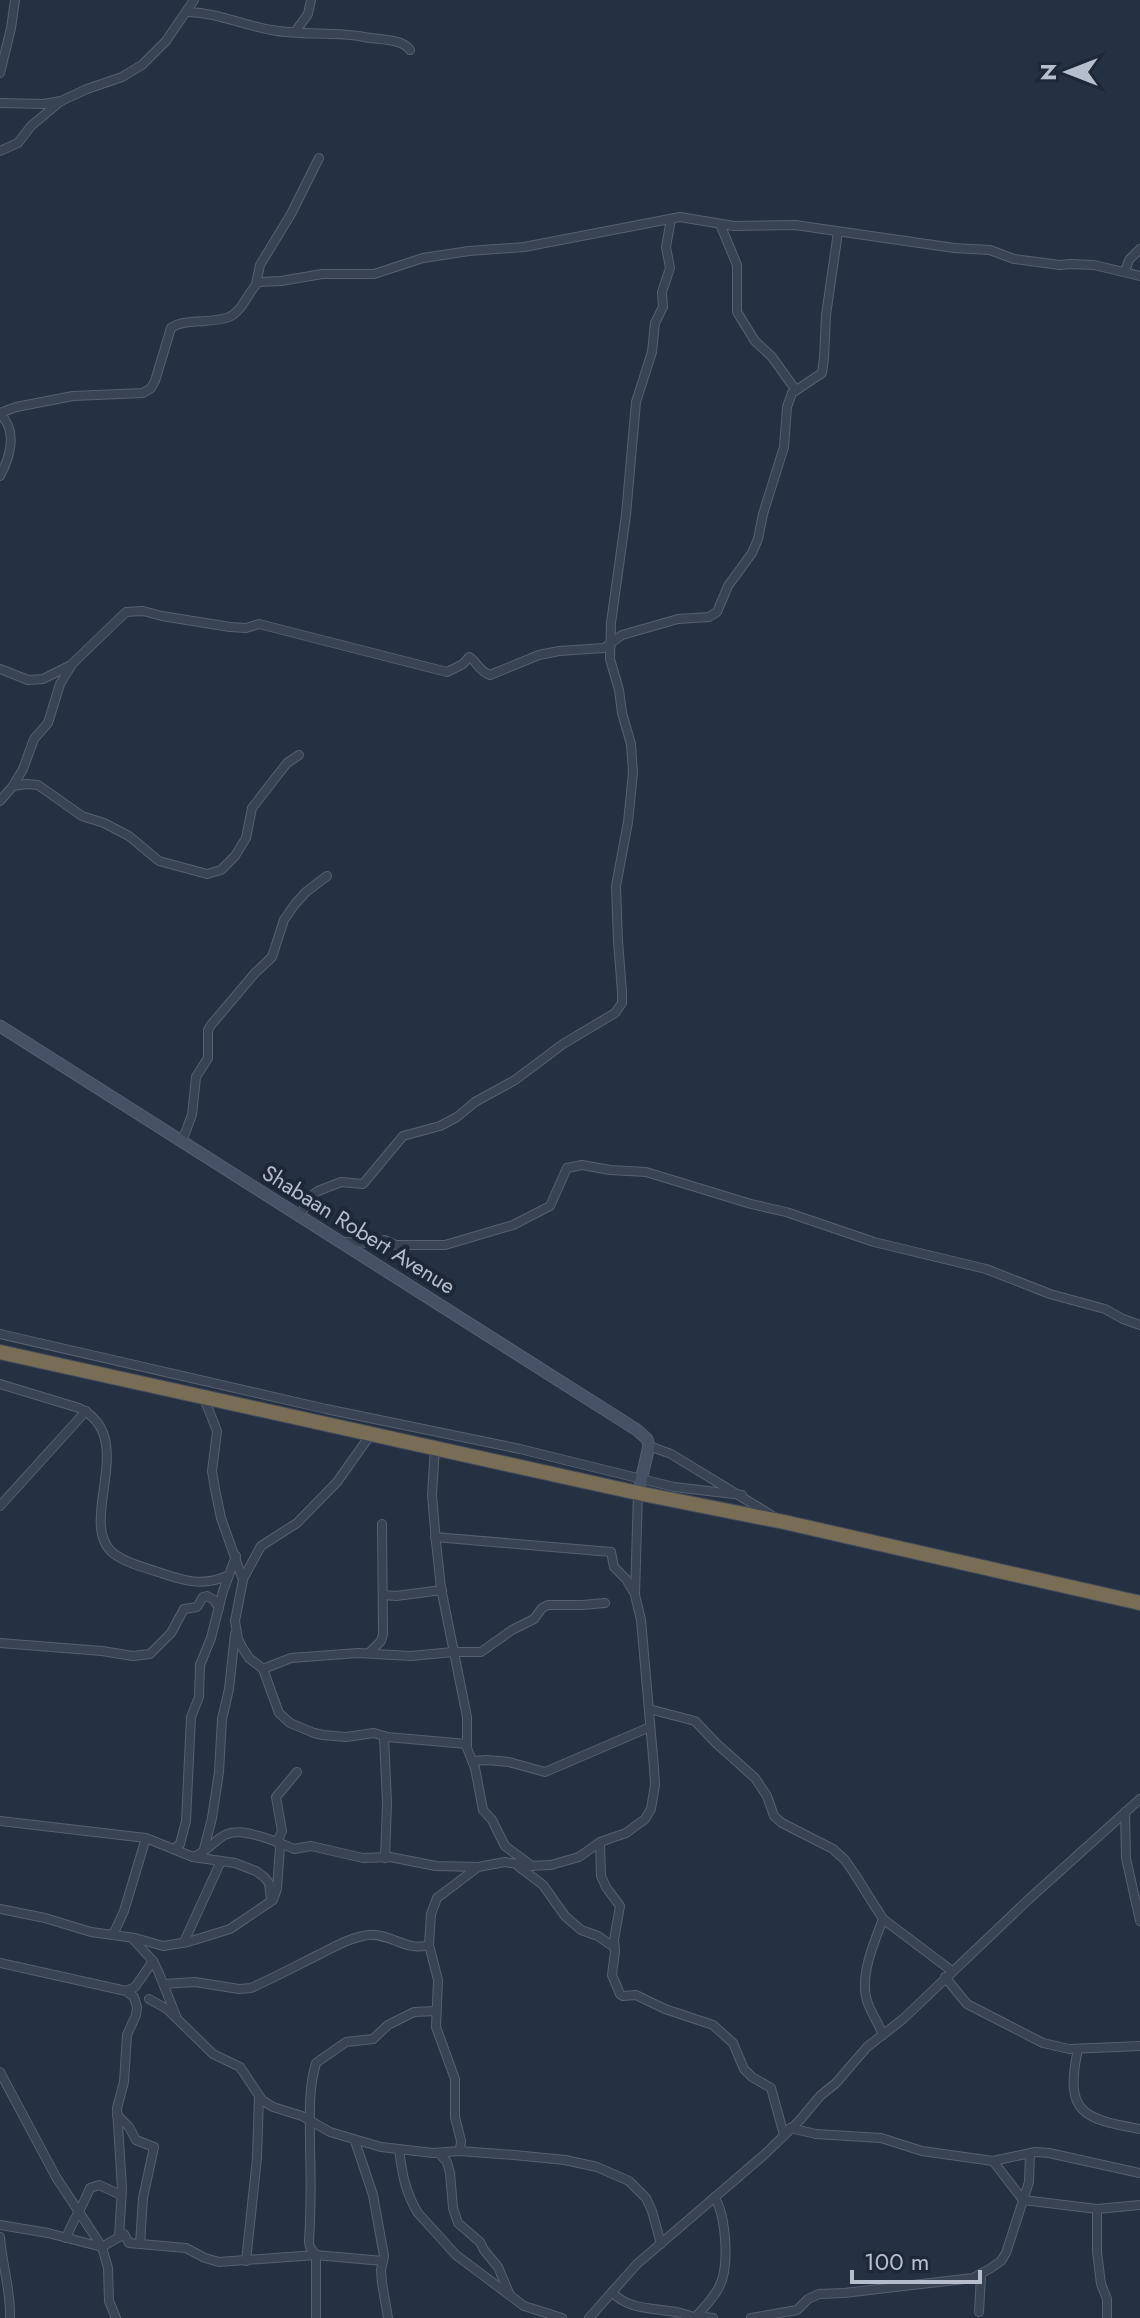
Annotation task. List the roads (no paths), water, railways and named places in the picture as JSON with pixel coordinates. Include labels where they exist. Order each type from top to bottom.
[{"type":"highway","points":[[0,1352],[371,1434],[639,1486],[1140,1603]]},
{"type":"street","points":[[0,73],[15,0]]},
{"type":"street","points":[[0,103],[44,104],[61,101],[122,77],[155,55],[194,0]]},
{"type":"street","points":[[295,32],[308,14],[311,0]]},
{"type":"street","points":[[188,12],[220,15],[271,30],[350,34],[405,44],[410,50]]},
{"type":"street","points":[[0,151],[18,143],[31,126],[61,101]]},
{"type":"street","points":[[0,476],[9,456],[11,434],[7,420],[0,414],[16,407],[73,396],[143,393],[155,381],[171,328],[178,324],[229,317],[237,312],[256,284],[260,265],[291,214],[319,158]]},
{"type":"street","points":[[256,284],[322,274],[374,274],[423,258],[524,247],[680,217],[734,226],[795,225],[954,248],[990,250],[1014,259],[1060,265],[1094,265],[1140,276]]},
{"type":"street","points":[[300,1215],[314,1193],[341,1182],[363,1184],[403,1136],[440,1126],[457,1117],[475,1102],[515,1080],[563,1044],[620,1008],[622,992],[616,886],[633,773],[631,744],[612,669],[611,623],[626,515],[636,402],[654,343],[655,323],[663,307],[662,292],[670,268],[666,247],[671,219]]},
{"type":"street","points":[[720,224],[737,265],[737,312],[755,341],[772,357],[795,389]]},
{"type":"street","points":[[0,801],[23,769],[34,739],[48,723],[60,684],[71,665],[128,611],[151,612],[230,627],[246,628],[259,624],[445,671],[463,664],[470,657],[488,675],[547,652],[604,648],[622,635],[678,619],[709,617],[720,608],[728,586],[756,546],[784,447],[787,407],[795,389],[817,378],[824,367],[826,315],[838,232]]},
{"type":"street","points":[[1125,271],[1129,260],[1140,249]]},
{"type":"street","points":[[0,669],[28,680],[38,680],[71,665]]},
{"type":"street","points":[[13,786],[38,785],[82,816],[129,836],[159,861],[207,874],[221,870],[235,856],[246,838],[252,808],[287,763],[299,755]]},
{"type":"street","points":[[182,1141],[192,1115],[196,1077],[208,1058],[208,1030],[272,957],[284,920],[295,904],[327,876]]},
{"type":"street","name":"Shabaan Robert Avenue","points":[[0,1026],[637,1430],[647,1439],[649,1446]]},
{"type":"street","points":[[342,1241],[377,1243],[385,1240],[396,1245],[445,1245],[513,1225],[550,1206],[567,1168],[582,1165],[646,1172],[786,1212],[874,1242],[986,1269],[1050,1294],[1105,1309],[1140,1325]]},
{"type":"street","points":[[0,1334],[326,1409],[520,1449],[639,1486],[742,1495]]},
{"type":"street","points":[[0,1384],[86,1411],[102,1430],[108,1460],[102,1525],[104,1538],[113,1552],[130,1563],[174,1577],[212,1582],[229,1575]]},
{"type":"street","points":[[203,1396],[217,1431],[213,1477],[221,1518],[243,1580]]},
{"type":"street","points":[[0,1506],[86,1411]]},
{"type":"street","points":[[203,1854],[219,1772],[222,1719],[229,1689],[243,1580],[261,1546],[297,1523],[337,1482],[371,1434]]},
{"type":"street","points":[[635,1595],[635,1526],[639,1486],[649,1446],[671,1454],[784,1522]]},
{"type":"street","points":[[435,1447],[432,1495],[435,1537],[453,1652],[467,1717],[467,1744],[483,1810],[492,1820],[505,1846],[533,1866]]},
{"type":"street","points":[[369,1653],[383,1639],[382,1524]]},
{"type":"street","points":[[193,1857],[203,1854],[225,1834],[233,1832],[289,1848],[311,1846],[347,1855],[436,1866],[478,1867],[505,1862],[551,1865],[589,1851],[645,1819],[651,1809],[655,1785],[641,1620],[635,1595],[614,1567],[611,1552],[435,1537]]},
{"type":"street","points":[[175,1848],[180,1844],[186,1821],[191,1717],[199,1697],[200,1665],[236,1556]]},
{"type":"street","points":[[383,1595],[442,1590]]},
{"type":"street","points":[[0,1643],[133,1656],[150,1654],[171,1633],[184,1609],[197,1607],[207,1596],[219,1608]]},
{"type":"street","points":[[263,1669],[291,1658],[369,1653],[411,1656],[481,1652],[534,1619],[548,1605],[605,1603]]},
{"type":"street","points":[[235,1627],[249,1658],[263,1669],[279,1713],[290,1723],[323,1735],[346,1737],[374,1733],[467,1744]]},
{"type":"street","points":[[649,1709],[695,1721],[755,1778],[767,1796],[774,1816],[833,1849],[845,1860],[883,1919],[949,1974],[963,2000],[1036,2040],[1064,2048],[1140,2046]]},
{"type":"street","points":[[472,1761],[509,1762],[545,1772],[650,1727]]},
{"type":"street","points":[[384,1736],[387,1803],[385,1858]]},
{"type":"street","points":[[0,1909],[163,1946],[230,1929],[271,1901],[277,1889],[278,1843],[282,1831],[276,1797],[297,1772]]},
{"type":"street","points":[[589,2318],[637,2264],[787,2132],[867,2047],[1140,1799]]},
{"type":"street","points":[[1125,1811],[1126,1858],[1140,1921]]},
{"type":"street","points":[[0,1821],[146,1838],[193,1857],[250,1868],[269,1883],[271,1901]]},
{"type":"street","points":[[113,1935],[124,1911],[146,1838]]},
{"type":"street","points":[[600,1842],[601,1876],[620,1904],[613,1943],[613,1978],[621,1996],[636,1995],[721,2030],[733,2043],[744,2069],[752,2077],[769,2084],[787,2132]]},
{"type":"street","points":[[184,1942],[221,1861]]},
{"type":"street","points":[[515,1863],[543,1885],[565,1916],[581,1930],[598,1936],[615,1949]]},
{"type":"street","points":[[460,2151],[461,2141],[455,2117],[455,2079],[438,2037],[438,1980],[429,1945],[431,1914],[437,1898],[478,1867]]},
{"type":"street","points":[[883,1919],[868,1960],[866,1988],[868,2006],[883,2035]]},
{"type":"street","points":[[164,1984],[195,1982],[251,1988],[340,1944],[369,1935],[414,1947],[429,1945]]},
{"type":"street","points":[[132,1937],[153,1961],[177,2019]]},
{"type":"street","points":[[126,1991],[135,1987],[153,1961]]},
{"type":"street","points":[[0,1963],[126,1991],[134,1997],[136,2015],[127,2035],[124,2082],[118,2098],[119,2237]]},
{"type":"street","points":[[149,1999],[167,2009],[213,2054],[240,2067],[259,2096],[273,2107],[302,2116],[319,2128],[355,2141],[439,2153],[460,2151],[565,2160],[597,2167],[629,2181],[649,2203],[661,2244]]},
{"type":"street","points":[[316,2318],[316,2255],[309,2242],[309,2121],[311,2085],[318,2060],[346,2042],[373,2039],[388,2025],[414,2012],[436,2011]]},
{"type":"street","points":[[1078,2049],[1074,2085],[1083,2110],[1098,2121],[1140,2129]]},
{"type":"street","points":[[0,2072],[56,2177],[102,2247],[108,2268],[109,2301],[116,2318]]},
{"type":"street","points":[[0,2093],[4,2081]]},
{"type":"street","points":[[246,2261],[257,2158],[259,2096]]},
{"type":"street","points":[[117,2115],[136,2140],[154,2147],[143,2198],[140,2244]]},
{"type":"street","points":[[787,2132],[881,2138],[922,2151],[993,2161],[1035,2152],[1062,2155],[1140,2173]]},
{"type":"street","points":[[355,2141],[373,2195],[388,2318]]},
{"type":"street","points":[[399,2149],[405,2187],[418,2213],[456,2255],[532,2310],[562,2318]]},
{"type":"street","points":[[439,2153],[447,2162],[450,2173],[458,2223],[480,2242],[498,2267],[510,2296]]},
{"type":"street","points":[[751,2318],[797,2310],[808,2299],[826,2292],[844,2293],[961,2281],[981,2276],[1001,2261],[1006,2253],[1029,2182],[1030,2154]]},
{"type":"street","points":[[993,2161],[1023,2200],[1097,2209],[1140,2205]]},
{"type":"street","points":[[66,2238],[90,2188],[95,2185],[121,2195]]},
{"type":"street","points":[[695,2317],[721,2285],[726,2264],[722,2213],[715,2198]]},
{"type":"street","points":[[1097,2209],[1097,2252],[1101,2284],[1107,2299],[1107,2318]]},
{"type":"street","points":[[0,2225],[102,2247],[124,2234],[128,2243],[186,2248],[214,2261],[316,2255],[383,2261]]},
{"type":"street","points":[[0,2237],[2,2265],[10,2295],[10,2318]]},
{"type":"street","points":[[979,2312],[981,2276]]},
{"type":"street","points":[[612,2292],[623,2303],[713,2318]]}]
